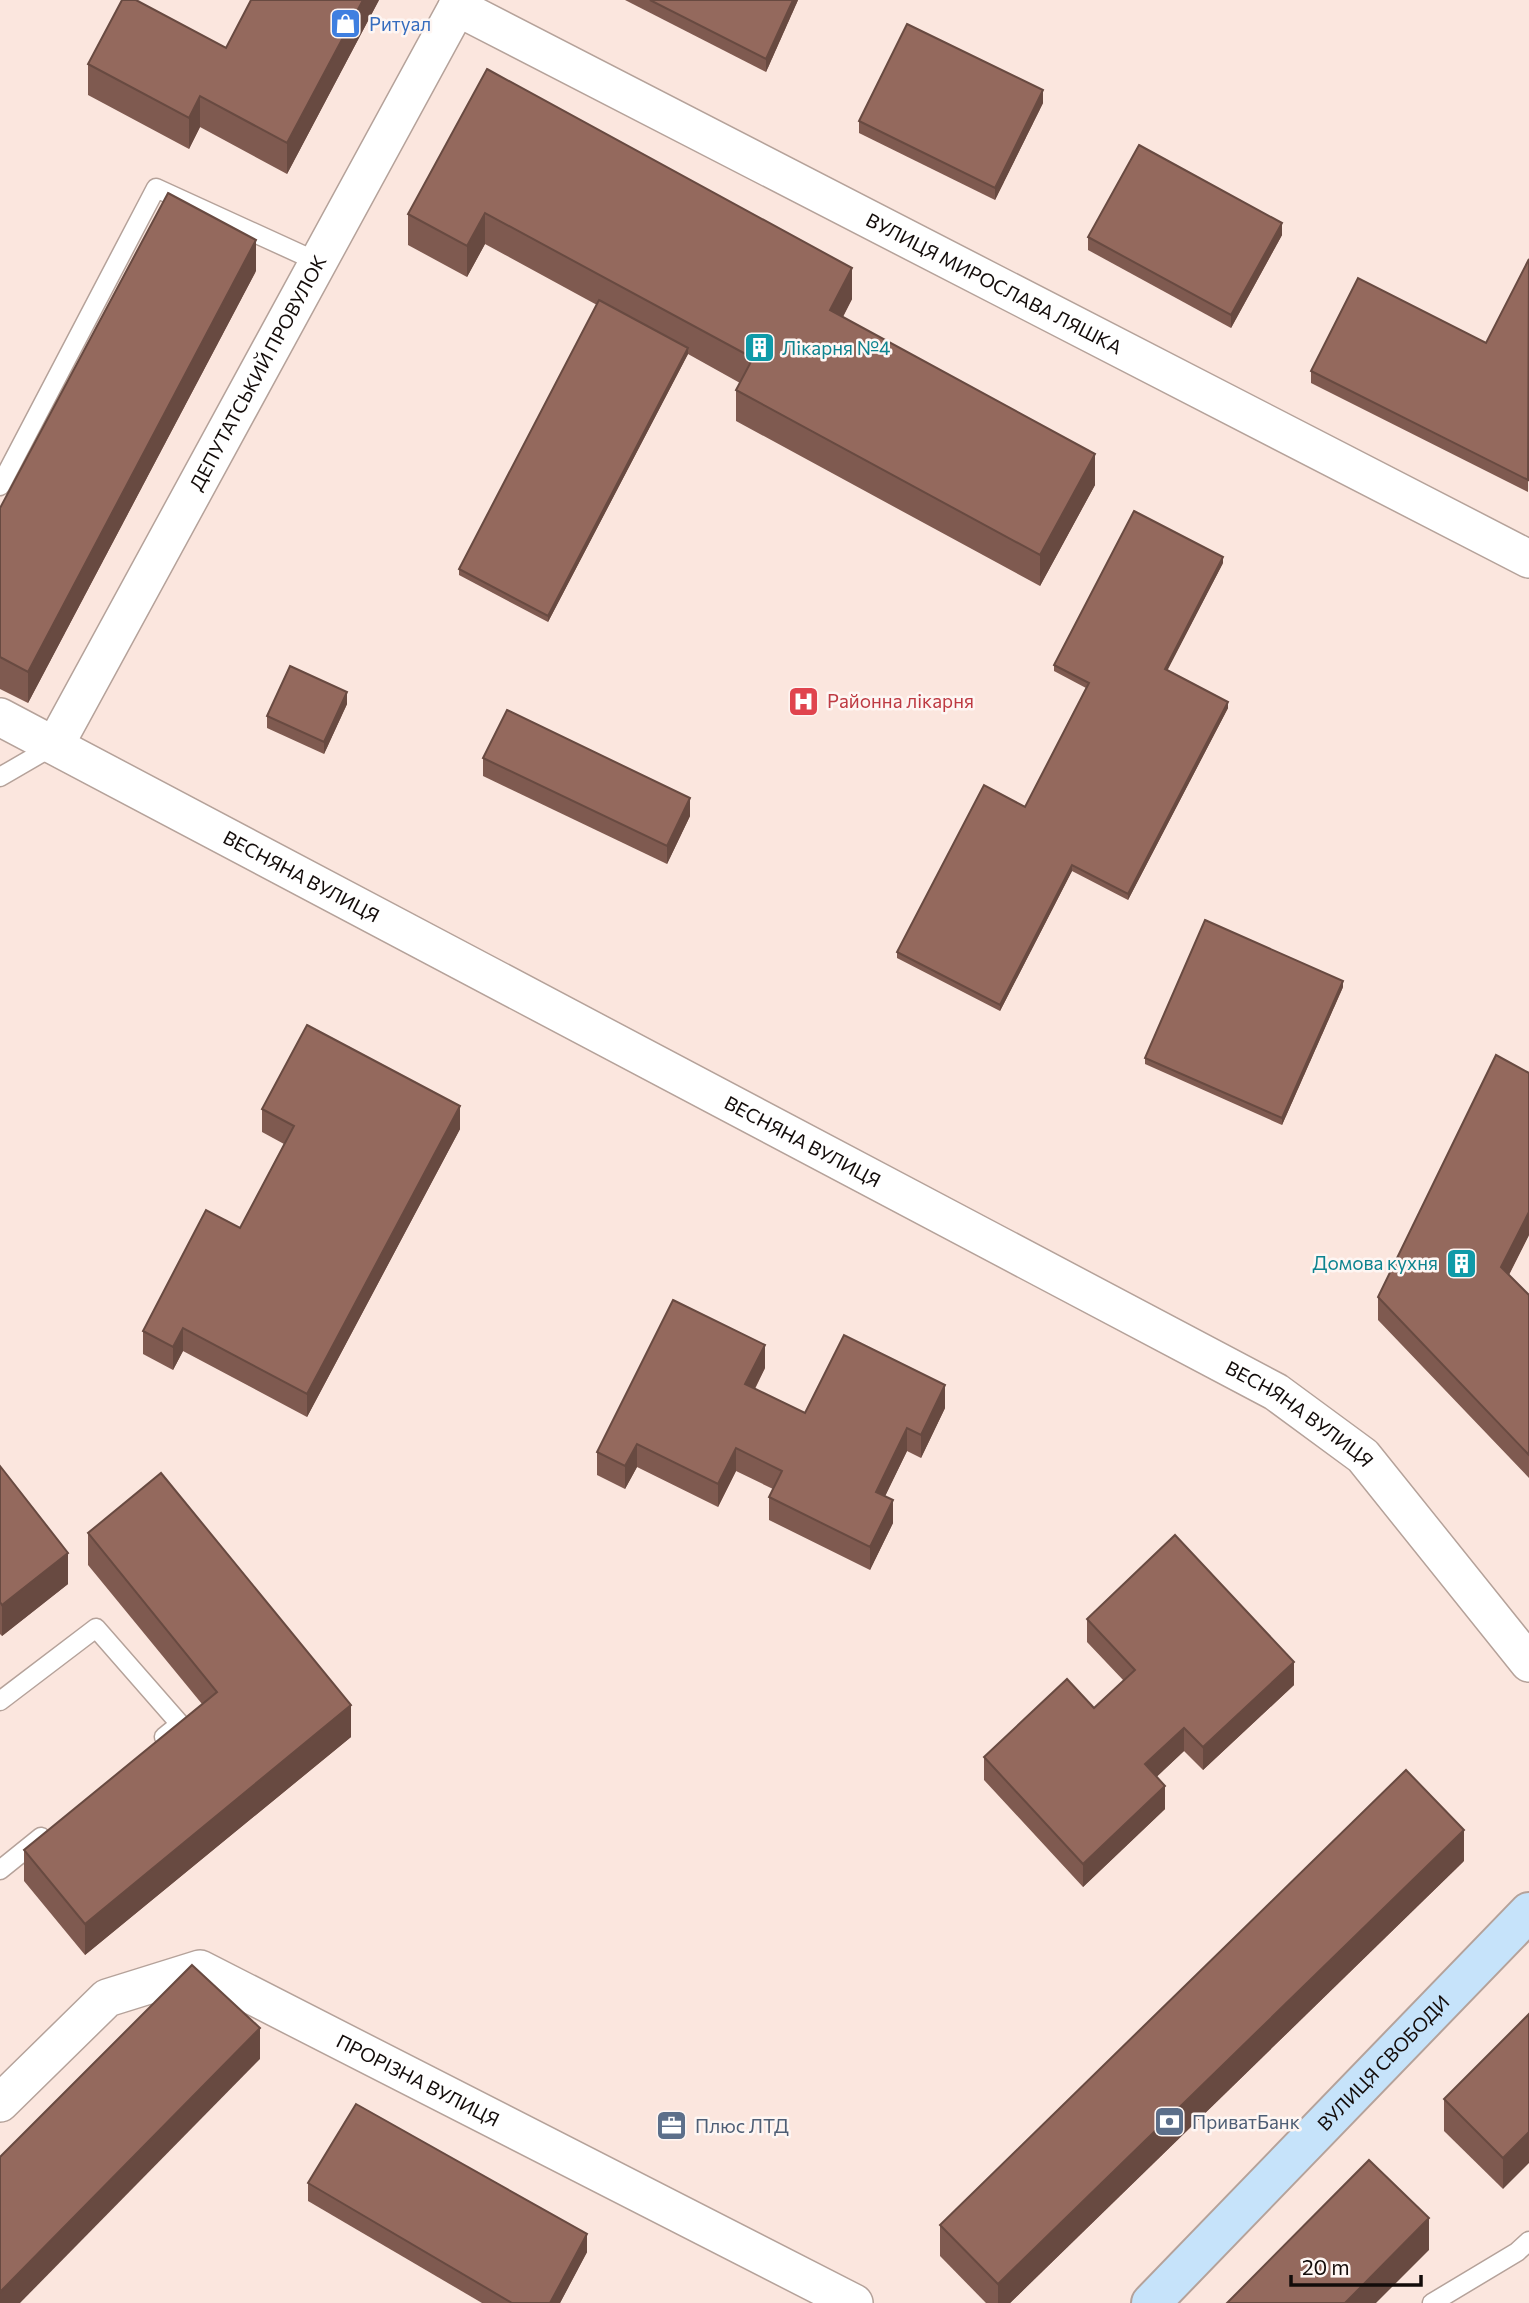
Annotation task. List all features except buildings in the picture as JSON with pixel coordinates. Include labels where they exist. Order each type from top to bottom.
[{"type":"main road","name":"ВУЛИЦЯ СВОБОДИ","points":[[1151,2303],[1529,1912]]},
{"type":"street","name":"ДЕПУТАТСЬКИЙ ПРОВУЛОК","points":[[55,746],[459,4]]},
{"type":"street","name":"ВУЛИЦЯ МИРОСЛАВА ЛЯШКА","points":[[459,4],[1529,559]]},
{"type":"street","name":"ВЕСНЯНА ВУЛИЦЯ","points":[[0,717],[1276,1392],[1363,1456],[1529,1663]]},
{"type":"street","name":"ПРОРІЗНА ВУЛИЦЯ","points":[[0,2103],[107,1998],[200,1969],[854,2303]]},
{"type":"lane","points":[[0,486],[156,188],[318,262]]},
{"type":"lane","points":[[0,777],[55,746]]},
{"type":"lane","points":[[0,1701],[96,1628],[180,1724],[148,1750]]},
{"type":"lane","points":[[0,1870],[53,1828]]},
{"type":"lane","points":[[1432,2303],[1517,2252],[1529,2241]]},
{"type":"place","name":"Ритуал","points":[[346,24]]},
{"type":"place","name":"Лікарня №4","points":[[759,348]]},
{"type":"place","name":"Районна лікарня","points":[[804,701]]},
{"type":"place","name":"Домова кухня","points":[[1461,1263]]},
{"type":"place","name":"ПриватБанк","points":[[1169,2122]]},
{"type":"place","name":"Плюс ЛТД","points":[[672,2126]]}]
